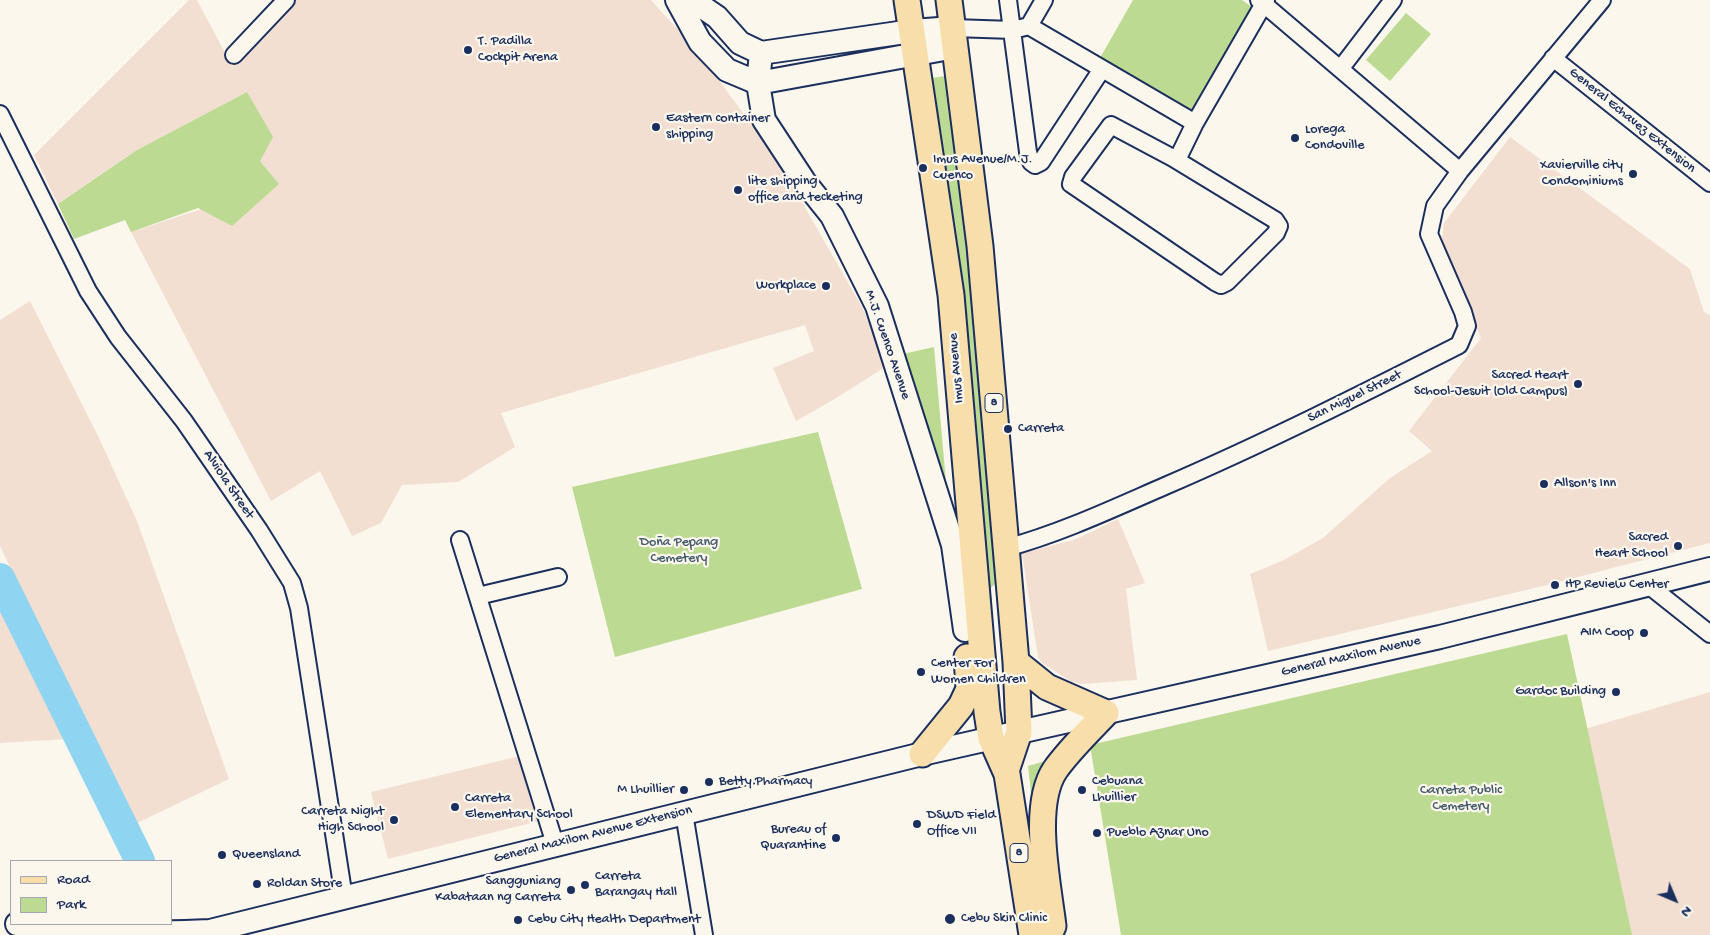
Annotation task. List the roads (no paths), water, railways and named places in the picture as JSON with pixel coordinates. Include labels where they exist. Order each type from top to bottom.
[{"type":"main road","points":[[677,0],[700,42],[727,70],[758,83],[914,42]]},
{"type":"main road","points":[[692,0],[717,17],[740,43],[761,53],[954,38]]},
{"type":"main road","name":"Imus Avenue","points":[[907,0],[951,295],[976,602],[991,738]]},
{"type":"main road","name":"8","points":[[949,0],[980,246],[1016,662],[1019,732],[1006,771]]},
{"type":"main road","name":"M.J. Cuenco Avenue","points":[[761,53],[758,83],[764,120],[804,180],[832,216],[877,306],[953,545],[965,630]]},
{"type":"main road","name":"General Maxilom Avenue","points":[[991,738],[1440,637],[1710,569]]},
{"type":"main road","points":[[922,754],[960,706],[969,689],[965,630],[968,616],[976,602]]},
{"type":"main road","points":[[1016,662],[1047,687],[1106,713],[1054,772],[1047,795],[1042,826],[1053,926],[1049,935]]},
{"type":"main road","name":"8","points":[[991,738],[1006,771],[1032,935]]},
{"type":"main road","name":"General Maxilom Avenue Extension","points":[[26,925],[82,931],[182,934],[210,931],[555,844],[991,738]]},
{"type":"street","points":[[234,55],[286,0]]},
{"type":"street","points":[[1008,0],[1028,152],[1035,165],[1041,162],[1102,69]]},
{"type":"street","points":[[1029,26],[1043,0]]},
{"type":"street","points":[[1341,68],[1394,0]]},
{"type":"street","name":"San Miguel Street","points":[[1006,548],[1079,524],[1242,453],[1460,345],[1467,326],[1463,312],[1429,234],[1434,206],[1460,170],[1602,0]]},
{"type":"street","points":[[1177,160],[1195,123],[1263,1],[1460,170]]},
{"type":"street","points":[[954,38],[981,30],[1013,30],[1029,26],[1195,123]]},
{"type":"street","name":"General Echavez Extension","points":[[1553,58],[1710,183]]},
{"type":"street","name":"Alviola Street","points":[[0,114],[88,291],[101,313],[184,421],[292,583],[299,608],[344,898]]},
{"type":"street","points":[[1110,125],[1177,160],[1274,220],[1279,226],[1276,233],[1222,285],[1071,184],[1072,177],[1110,125]]},
{"type":"street","points":[[460,540],[555,844]]},
{"type":"street","points":[[478,596],[558,577]]},
{"type":"street","points":[[1647,584],[1710,634]]},
{"type":"street","points":[[684,813],[704,935]]},
{"type":"waterway","points":[[0,578],[140,860]]},
{"type":"place","name":"T. Padilla Cockpit Arena","points":[[468,50]]},
{"type":"place","name":"Eastern container shipping","points":[[656,127]]},
{"type":"place","name":"Lorega Condoville","points":[[1295,138]]},
{"type":"place","name":"Imus Avenue/M.J. Cuenco","points":[[923,168]]},
{"type":"place","name":"Xavierville city Condominiums","points":[[1633,174]]},
{"type":"place","name":"lite shipping office and tecketing","points":[[738,190]]},
{"type":"place","name":"Workplace","points":[[826,286]]},
{"type":"place","name":"Sacred Heart School-Jesuit (Old Campus)","points":[[1578,384]]},
{"type":"place","name":"Carreta","points":[[1008,429]]},
{"type":"place","name":"Allson's Inn","points":[[1544,484]]},
{"type":"place","name":"Sacred Heart School","points":[[1678,546]]},
{"type":"place","name":"HP Review Center","points":[[1555,585]]},
{"type":"place","name":"AIM Coop","points":[[1644,633]]},
{"type":"place","name":"Center For Women Children","points":[[921,672]]},
{"type":"place","name":"Gardoc Building","points":[[1616,692]]},
{"type":"place","name":"Betty Pharmacy","points":[[709,782]]},
{"type":"place","name":"M Lhuillier","points":[[684,790]]},
{"type":"place","name":"Cebuana Lhuillier","points":[[1082,790]]},
{"type":"place","name":"Carreta Elementary School","points":[[455,807]]},
{"type":"place","name":"Carreta Night High School","points":[[394,820]]},
{"type":"place","name":"DSWD Field Office VII","points":[[917,824]]},
{"type":"place","name":"Pueblo Aznar Uno","points":[[1097,833]]},
{"type":"place","name":"Bureau of Quarantine","points":[[836,838]]},
{"type":"place","name":"Queensland","points":[[222,855]]},
{"type":"place","name":"Roldan Store","points":[[257,884]]},
{"type":"place","name":"Carreta Barangay Hall","points":[[585,885]]},
{"type":"place","name":"Sangguniang Kabataan ng Carreta","points":[[571,890]]},
{"type":"place","name":"Cebu Skin Clinic","points":[[950,919]]},
{"type":"place","name":"Cebu City Health Department","points":[[518,920]]},
{"type":"park label","name":"Doña Pepang Cemetery","points":[[679,552]]},
{"type":"park label","name":"Carreta Public Cemetery","points":[[1461,800]]}]
